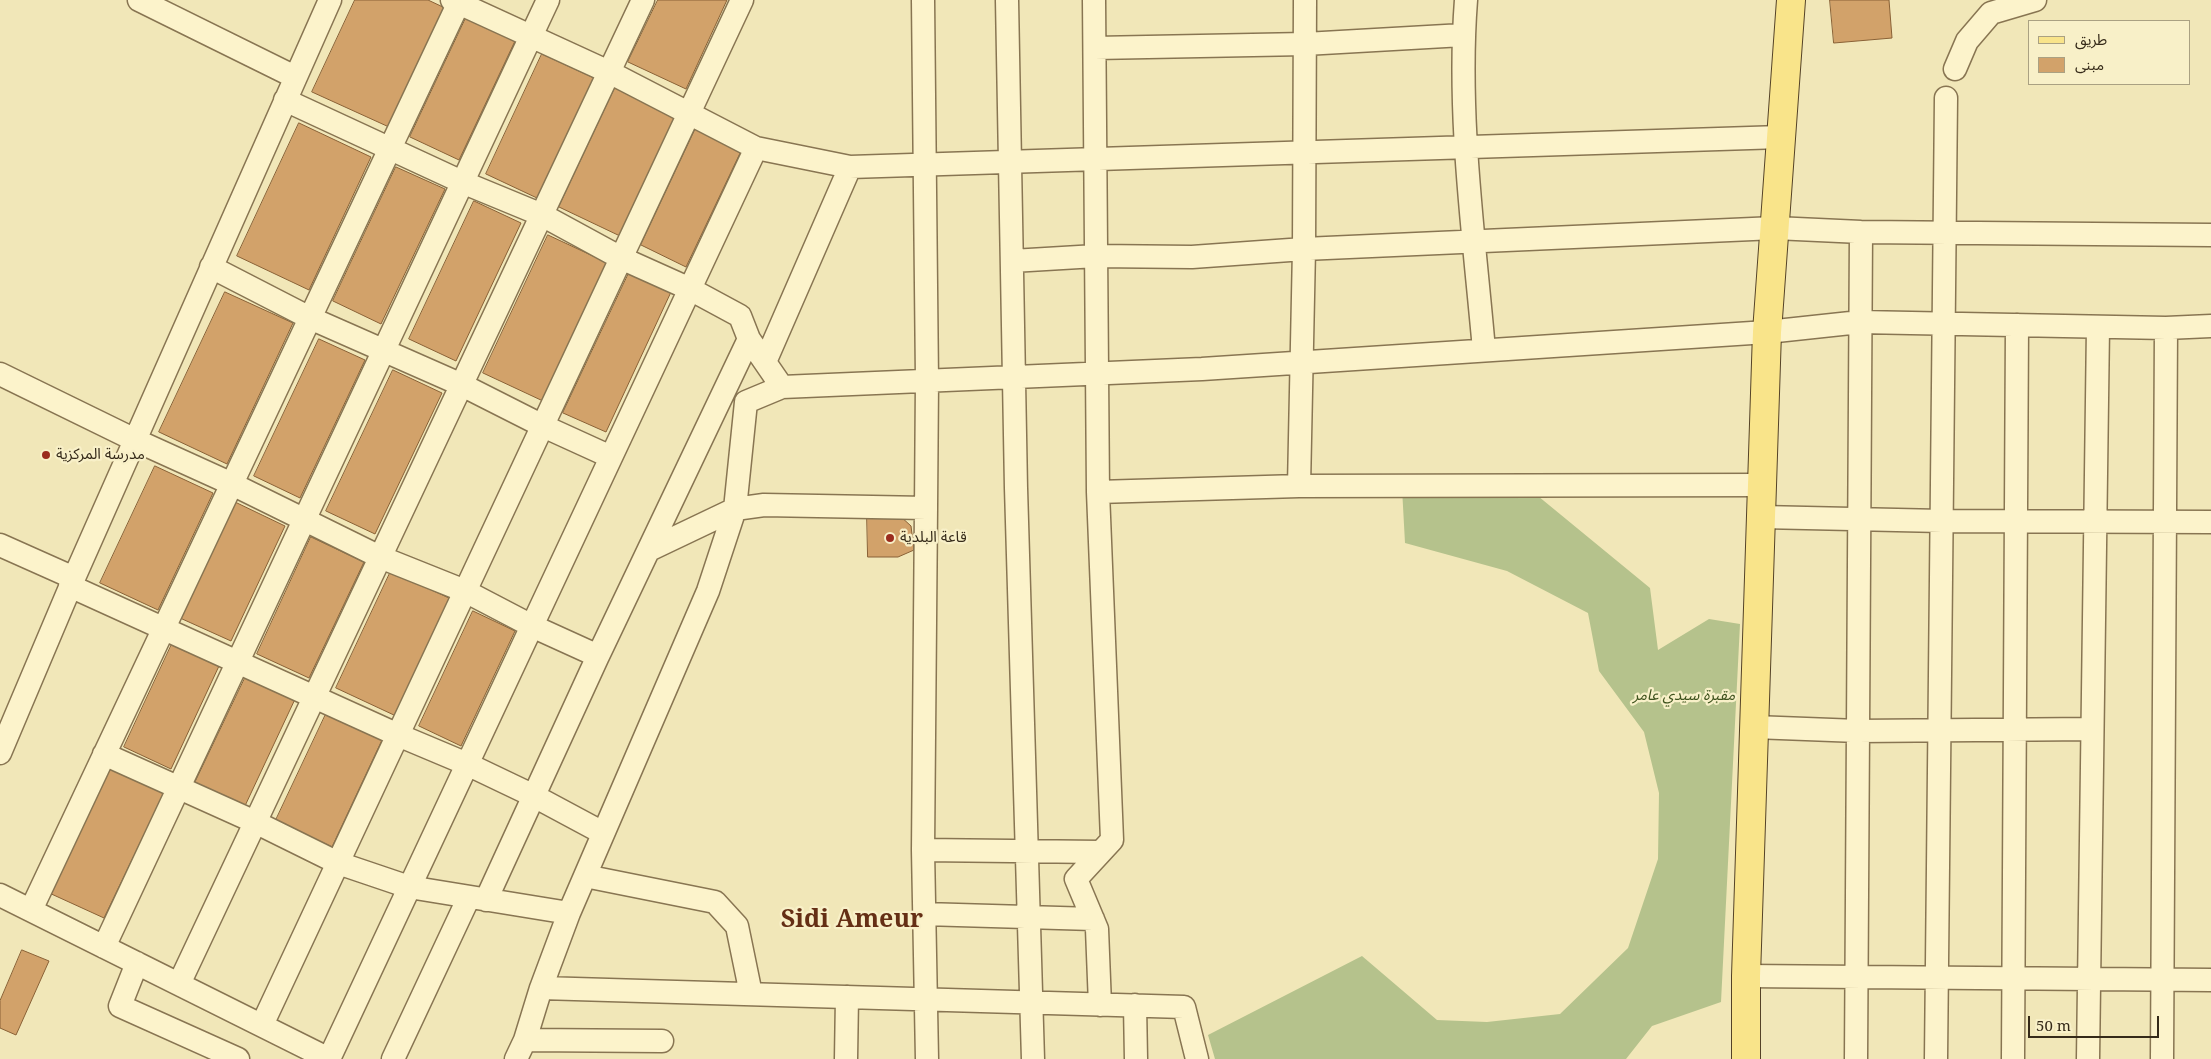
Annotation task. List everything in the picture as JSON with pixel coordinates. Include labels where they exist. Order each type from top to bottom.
[{"type":"main road","points":[[1746,1059],[1746,976],[1767,332],[1791,0]]},
{"type":"street","points":[[139,0],[296,77]]},
{"type":"street","points":[[0,753],[72,582],[330,0]]},
{"type":"street","points":[[104,946],[548,0]]},
{"type":"street","points":[[179,984],[643,0]]},
{"type":"street","points":[[262,1026],[742,0]]},
{"type":"street","points":[[923,0],[927,380],[923,850],[927,1059]]},
{"type":"street","points":[[1007,0],[1013,377],[1033,1059]]},
{"type":"street","points":[[1094,0],[1098,492],[1112,840],[1076,879],[1097,929],[1100,1004]]},
{"type":"street","points":[[1299,486],[1304,249],[1305,0]]},
{"type":"street","points":[[1466,0],[1463,35],[1467,146],[1484,350]]},
{"type":"street","points":[[1955,69],[1967,41],[1989,6],[2035,0]]},
{"type":"street","points":[[31,910],[390,148],[457,1],[530,37],[609,72],[756,148],[850,167],[1781,136]]},
{"type":"street","points":[[1095,48],[1305,44],[1463,35]]},
{"type":"street","points":[[1936,1059],[1946,98]]},
{"type":"street","points":[[285,100],[462,182],[542,215],[621,258],[690,289],[740,316],[749,339],[782,387]]},
{"type":"street","points":[[0,895],[262,1026],[302,1053],[329,1059],[756,148]]},
{"type":"street","points":[[764,362],[850,167]]},
{"type":"street","points":[[1012,261],[1096,256],[1192,258],[1304,249],[1774,228],[1860,232],[2211,235]]},
{"type":"street","points":[[1856,1059],[1860,232]]},
{"type":"street","points":[[211,267],[310,318],[462,384],[543,426],[611,457]]},
{"type":"street","points":[[662,1041],[519,1053],[569,913],[708,591],[735,509],[746,402],[782,387],[1302,362],[1767,332],[1860,322],[2166,328],[2211,326]]},
{"type":"street","points":[[2013,1059],[2017,325]]},
{"type":"street","points":[[2088,1059],[2098,327]]},
{"type":"street","points":[[2162,1059],[2166,328]]},
{"type":"street","points":[[393,1059],[534,796],[598,656],[749,339]]},
{"type":"street","points":[[0,374],[135,440],[232,484],[380,557],[465,591],[532,626],[598,656]]},
{"type":"street","points":[[1098,492],[1299,486],[1762,485]]},
{"type":"street","points":[[649,550],[735,509],[764,505],[926,508]]},
{"type":"street","points":[[1761,517],[2016,522],[2211,522]]},
{"type":"street","points":[[0,546],[164,629],[398,735],[467,764],[534,796],[604,833]]},
{"type":"street","points":[[1754,727],[1858,731],[2092,729]]},
{"type":"street","points":[[104,754],[178,789],[255,822],[338,863],[410,887],[569,913]]},
{"type":"street","points":[[923,850],[1101,852]]},
{"type":"street","points":[[585,876],[715,902],[737,926],[751,994]]},
{"type":"street","points":[[924,914],[1093,919]]},
{"type":"street","points":[[137,963],[120,1006],[238,1059]]},
{"type":"street","points":[[1746,976],[1937,976],[2211,980]]},
{"type":"street","points":[[541,988],[1184,1007],[1197,1059]]},
{"type":"street","points":[[846,1059],[847,997]]},
{"type":"street","points":[[1135,1005],[1136,1059]]},
{"type":"green space","name":"مقبرة سيدي عامر","points":[[1527,487],[1650,588],[1658,650],[1709,619],[1740,624],[1721,1002],[1652,1026],[1626,1059],[1215,1059],[1208,1035],[1362,956],[1437,1020],[1487,1022],[1560,1014],[1628,948],[1658,859],[1659,793],[1644,732],[1599,671],[1588,613],[1507,571],[1405,543],[1402,488]]},
{"type":"building","points":[[355,0],[428,0],[445,8],[389,127],[312,92]]},
{"type":"building","points":[[658,0],[727,0],[686,89],[628,62]]},
{"type":"building","points":[[1830,0],[1889,0],[1892,38],[1834,43]]},
{"type":"building","points":[[466,18],[515,41],[459,160],[410,137]]},
{"type":"building","points":[[542,54],[594,78],[537,198],[486,174]]},
{"type":"building","points":[[615,88],[676,116],[620,236],[559,207]]},
{"type":"building","points":[[299,123],[371,157],[309,290],[237,256]]},
{"type":"building","points":[[696,128],[742,149],[686,267],[641,245]]},
{"type":"building","points":[[396,167],[445,189],[381,324],[333,301]]},
{"type":"building","points":[[474,201],[521,223],[456,361],[409,339]]},
{"type":"building","points":[[548,235],[608,263],[543,401],[483,373]]},
{"type":"building","points":[[629,273],[671,292],[606,432],[563,413]]},
{"type":"building","points":[[225,292],[293,323],[227,464],[159,432]]},
{"type":"building","points":[[319,339],[365,360],[300,498],[254,476]]},
{"type":"building","points":[[393,370],[442,393],[375,534],[326,511]]},
{"type":"building","points":[[155,466],[213,493],[158,610],[100,583]]},
{"type":"building","points":[[235,502],[285,526],[231,641],[180,618]]},
{"type":"building","name":"قاعة البلدية","points":[[867,515],[899,515],[911,526],[914,550],[898,557],[868,557]]},
{"type":"building","points":[[311,537],[364,562],[309,678],[257,654]]},
{"type":"building","points":[[391,571],[451,599],[396,716],[336,688]]},
{"type":"building","points":[[473,611],[515,631],[461,746],[419,726]]},
{"type":"building","points":[[172,644],[219,666],[171,769],[124,747]]},
{"type":"building","points":[[247,674],[296,697],[244,808],[194,785]]},
{"type":"building","points":[[326,714],[382,740],[332,847],[276,820]]},
{"type":"building","points":[[108,764],[165,791],[104,918],[47,892]]},
{"type":"building","points":[[22,950],[49,961],[16,1035],[0,1028],[0,1001]]},
{"type":"place","name":"مدرسة المركزية","points":[[46,455]]},
{"type":"place","name":"قاعة البلدية","points":[[890,538]]},
{"type":"district","name":"Sidi Ameur","points":[[852,920]]}]
